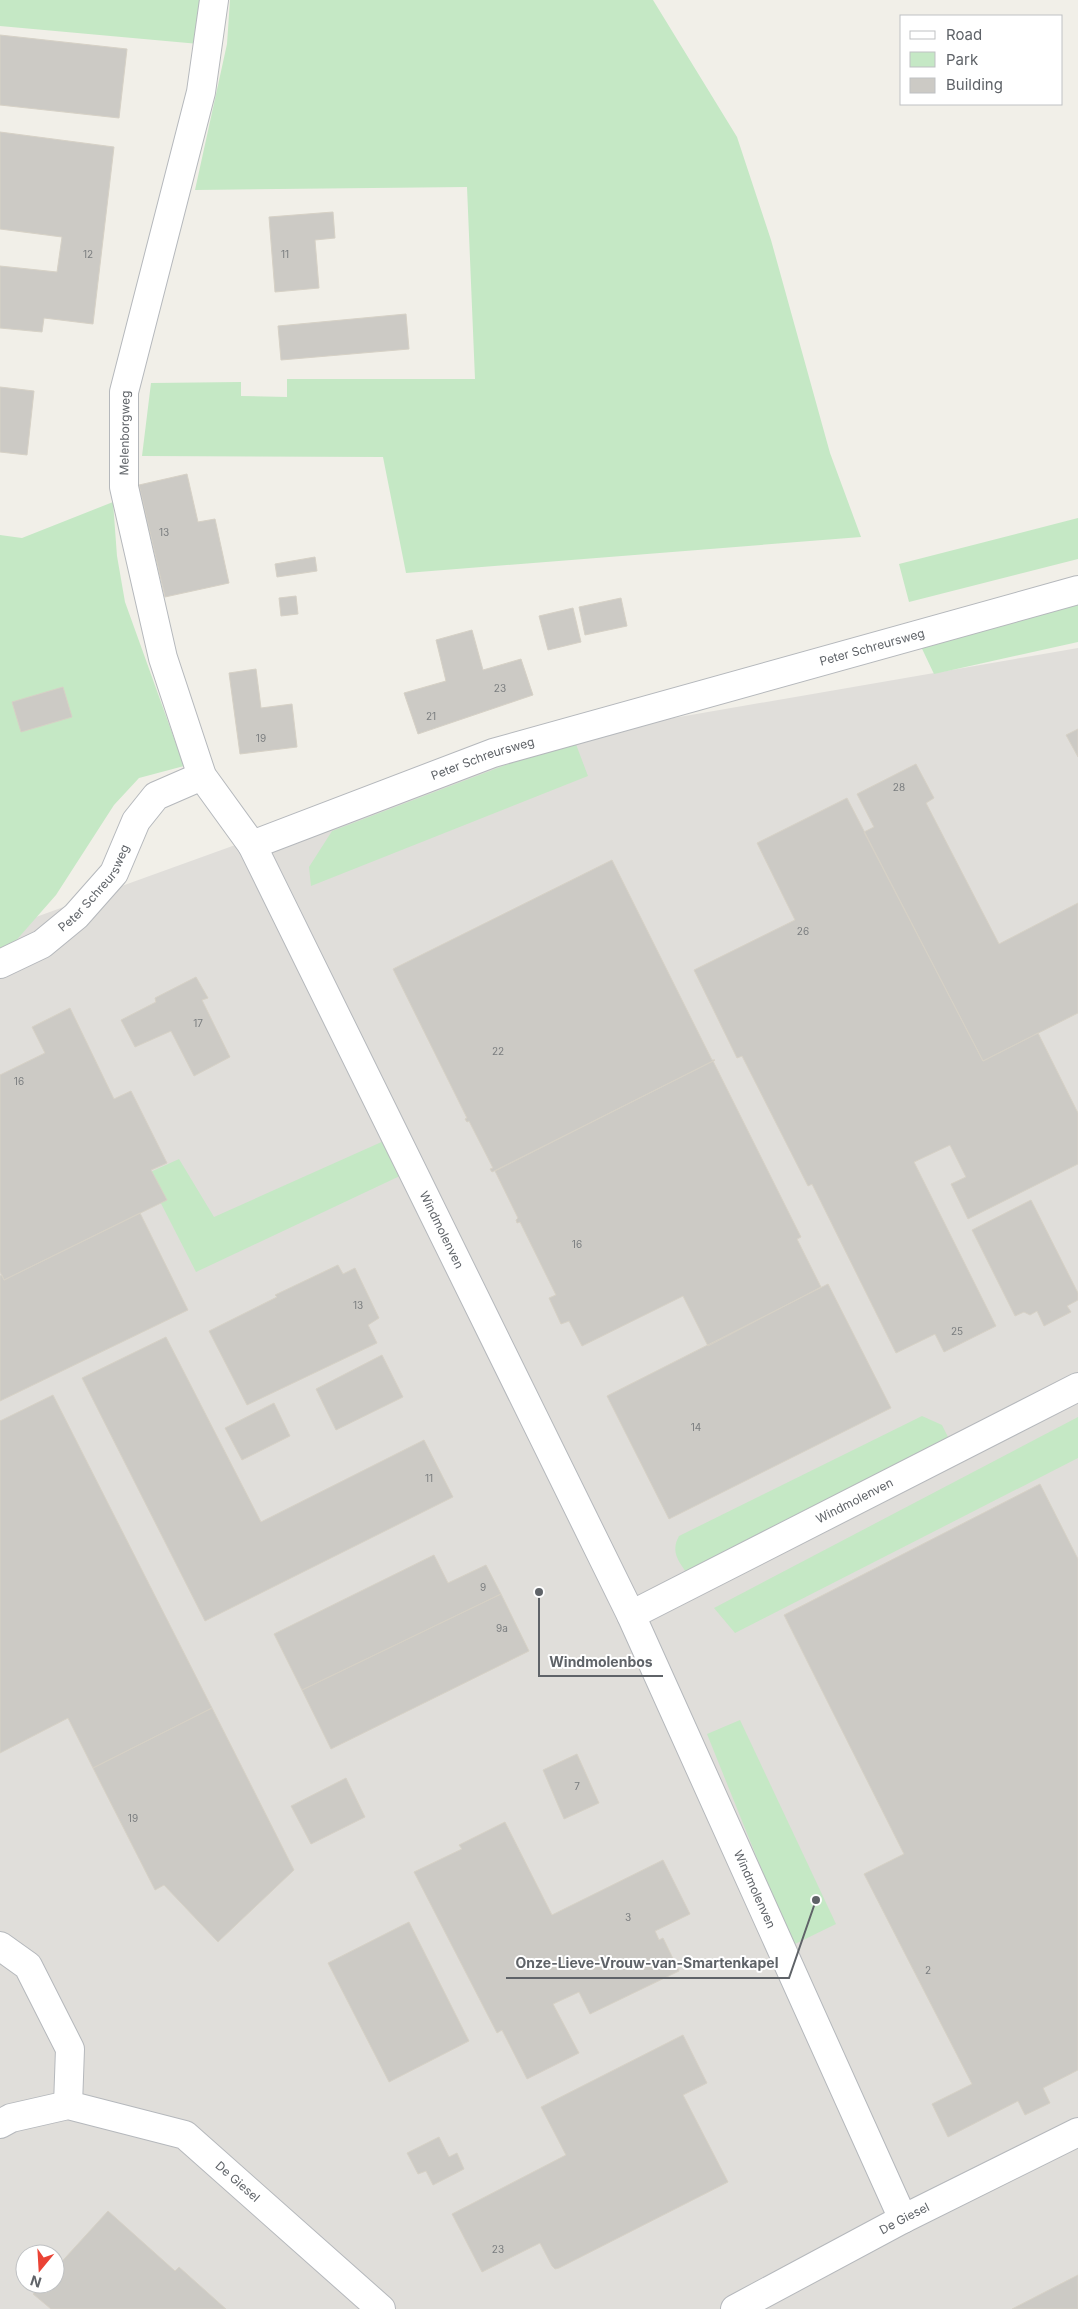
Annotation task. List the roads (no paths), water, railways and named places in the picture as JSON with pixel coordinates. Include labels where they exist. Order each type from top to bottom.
[{"type":"street","name":"Melenborgweg","points":[[202,776],[163,658],[124,487],[124,392],[201,92],[214,0]]},
{"type":"street","name":"Peter Schreursweg","points":[[252,845],[493,753],[1078,590]]},
{"type":"street","points":[[202,776],[252,845]]},
{"type":"street","name":"Peter Schreursweg","points":[[0,964],[42,944],[76,916],[114,873],[136,821],[156,796],[202,776]]},
{"type":"street","name":"Windmolenven","points":[[252,845],[631,1615],[902,2219]]},
{"type":"street","name":"Windmolenven","points":[[631,1615],[1078,1387]]},
{"type":"street","points":[[0,1946],[28,1966],[70,2050],[68,2105]]},
{"type":"street","name":"De Giesel","points":[[0,2124],[11,2118],[68,2105],[185,2135],[381,2309]]},
{"type":"street","name":"De Giesel","points":[[735,2309],[902,2219],[1078,2132]]},
{"type":"place","name":"Windmolenbos","points":[[539,1592]]},
{"type":"place","name":"Onze-Lieve-Vrouw-van-Smartenkapel","points":[[816,1900]]}]
